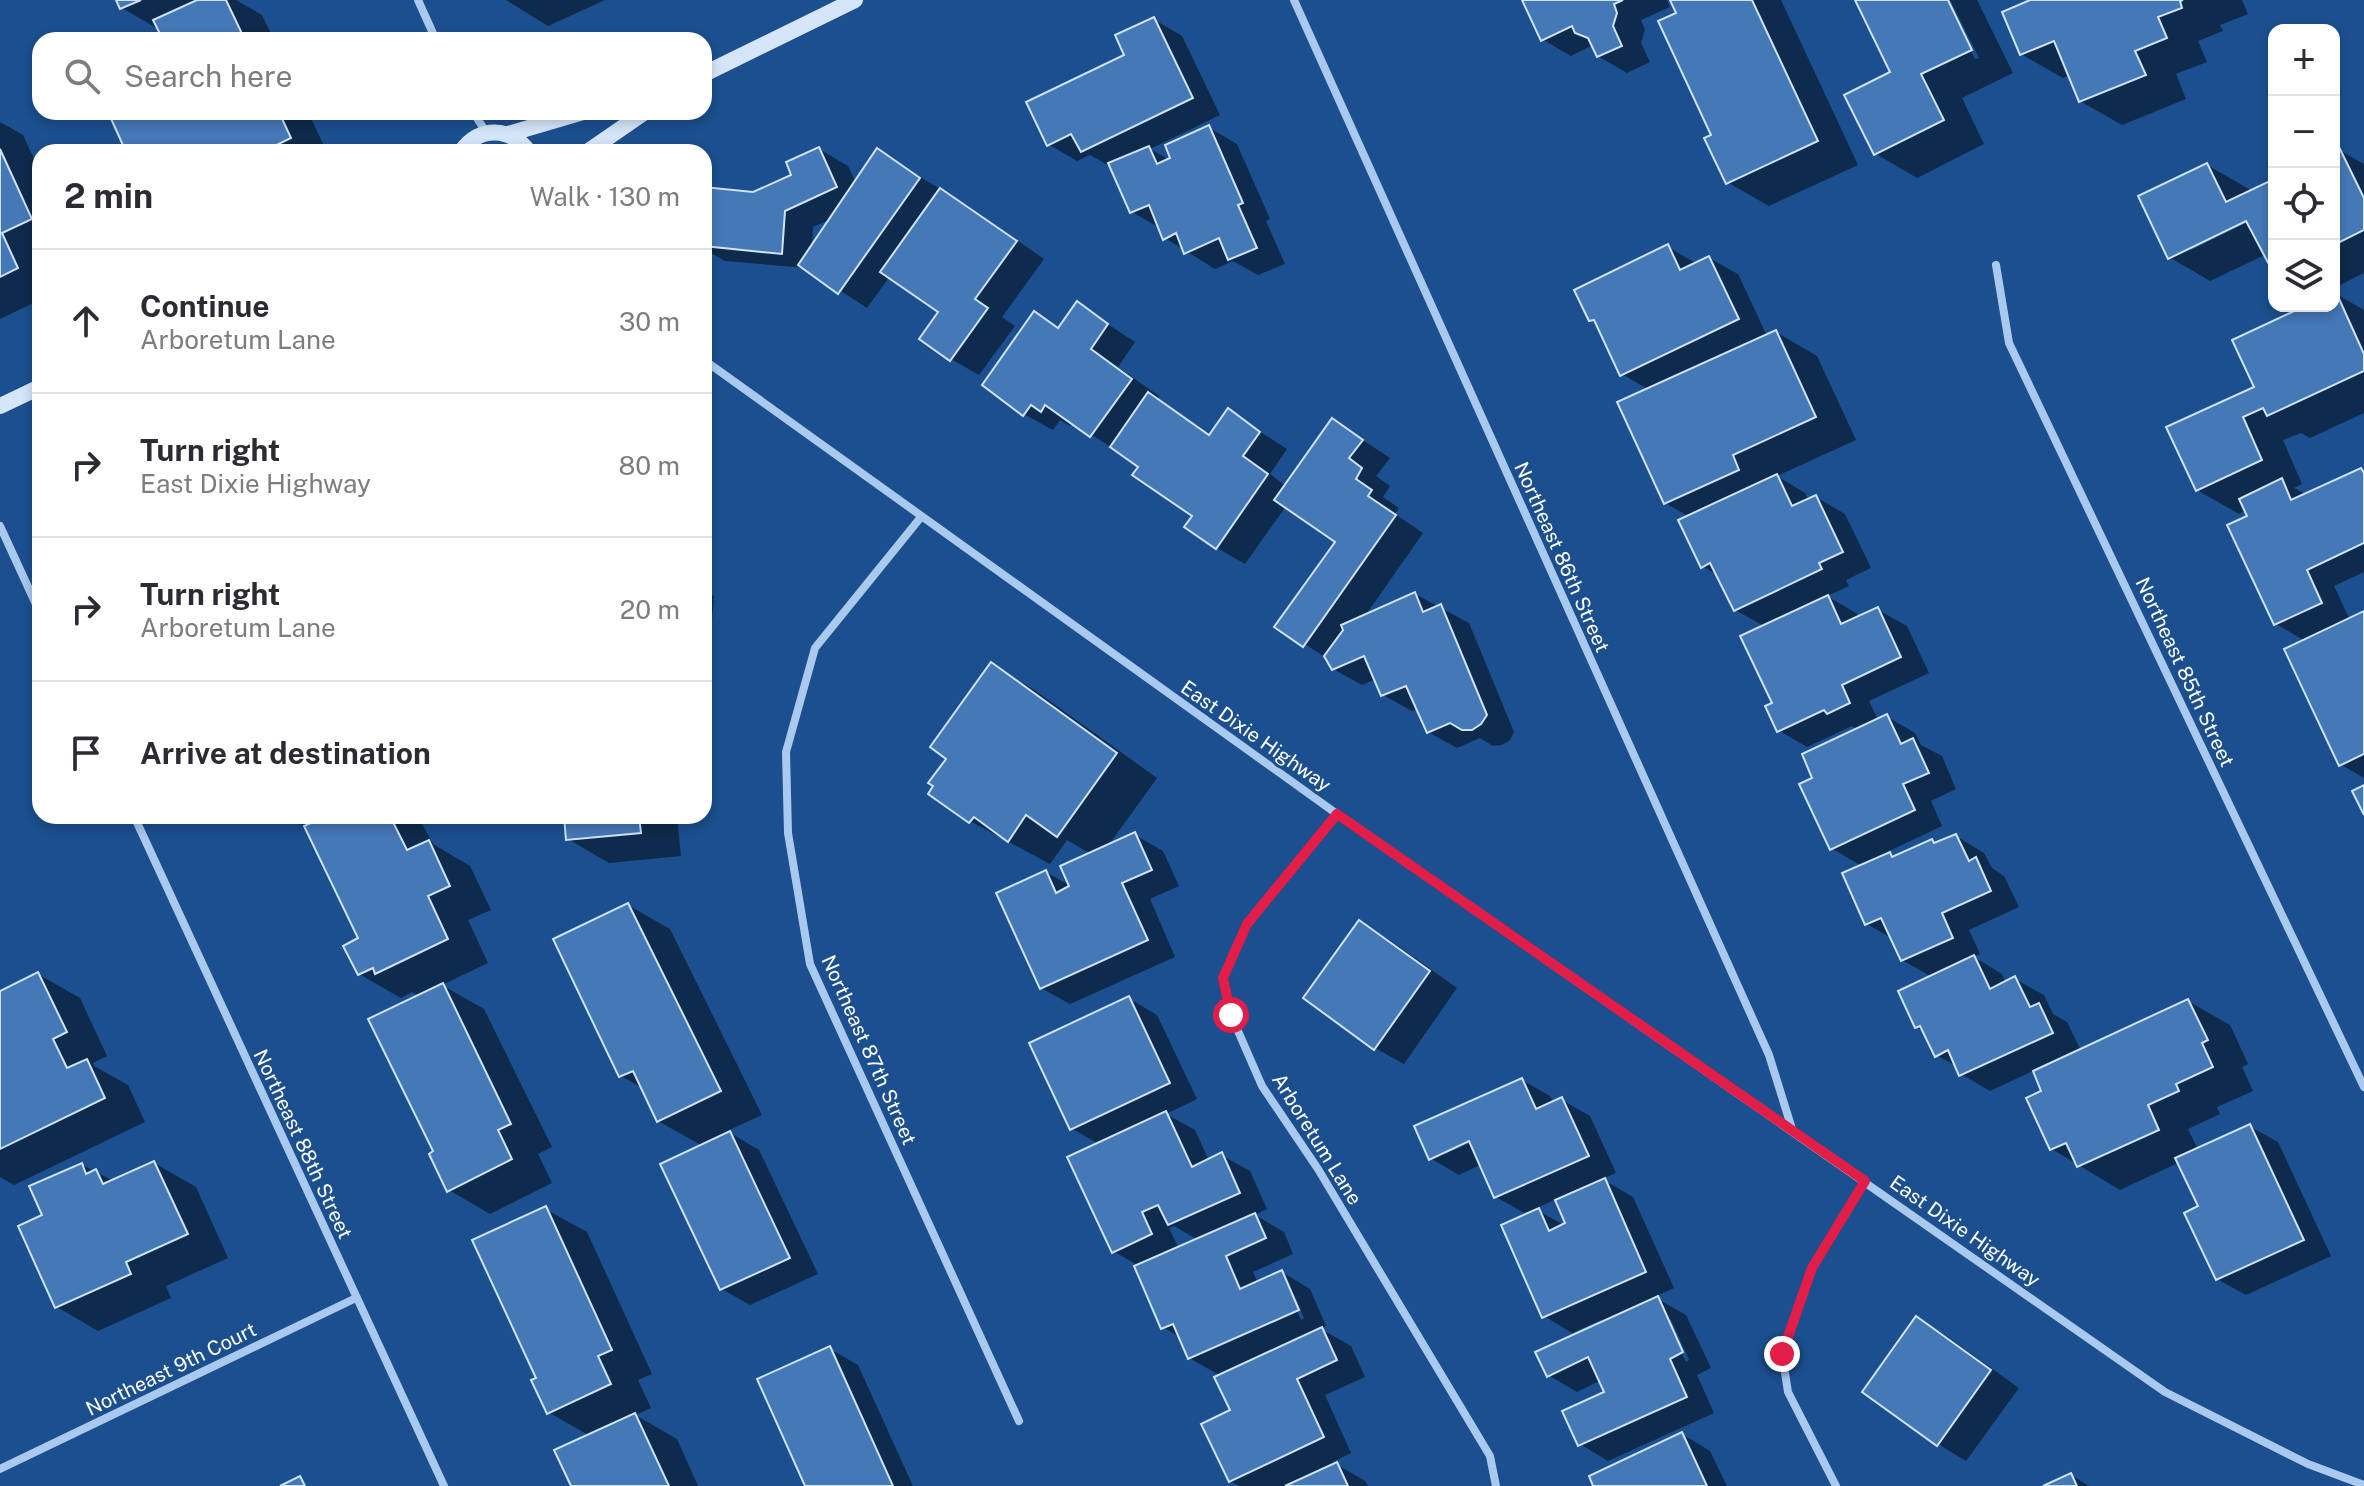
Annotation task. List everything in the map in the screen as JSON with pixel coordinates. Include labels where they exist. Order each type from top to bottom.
[{"type":"street","points":[[418,0],[432,32]]},
{"type":"street","points":[[712,70],[855,0]]},
{"type":"street","name":"Northeast 86th Street","points":[[1294,0],[1769,1055],[1792,1130]]},
{"type":"street","points":[[478,120],[486,132]]},
{"type":"street","points":[[468,144],[486,132],[508,134],[556,120]]},
{"type":"street","points":[[599,144],[633,120]]},
{"type":"street","points":[[508,134],[522,144]]},
{"type":"street","name":"Northeast 85th Street","points":[[1996,265],[2009,343],[2364,1087]]},
{"type":"street","name":"East Dixie Highway","points":[[712,366],[1337,814],[2165,1392],[2308,1464],[2364,1485]]},
{"type":"street","points":[[0,406],[32,391]]},
{"type":"street","name":"Northeast 87th Street","points":[[921,517],[815,648],[786,752],[788,833],[810,964],[1019,1421]]},
{"type":"street","points":[[0,526],[32,596]]},
{"type":"street","name":"Arboretum Lane","points":[[1337,814],[1247,924],[1223,978],[1231,1015],[1262,1086],[1318,1169],[1490,1456],[1496,1486]]},
{"type":"street","name":"Northeast 88th Street","points":[[138,824],[444,1486]]},
{"type":"street","points":[[1836,1486],[1788,1392],[1782,1354],[1812,1268],[1865,1181]]},
{"type":"street","name":"Northeast 9th Court","points":[[0,1469],[356,1298]]},
{"type":"building","points":[[116,0],[141,0],[120,9]]},
{"type":"building","points":[[197,0],[226,0],[241,32],[159,32],[153,20]]},
{"type":"building","points":[[1522,0],[1623,0],[1614,4],[1617,13],[1613,26],[1622,46],[1597,57],[1588,38],[1575,33],[1572,26],[1541,41]]},
{"type":"building","points":[[1670,0],[1752,0],[1818,141],[1726,184],[1704,138],[1711,135],[1658,21],[1676,13]]},
{"type":"building","points":[[1855,0],[1948,0],[1972,50],[1921,74],[1944,120],[1874,155],[1844,95],[1890,72]]},
{"type":"building","points":[[2030,0],[2183,0],[2180,1],[2182,8],[2158,17],[2167,38],[2135,51],[2146,75],[2079,102],[2054,41],[2020,55],[2002,12]]},
{"type":"building","points":[[1154,17],[1193,98],[1081,152],[1071,134],[1047,146],[1026,102],[1124,55],[1115,35]]},
{"type":"building","points":[[112,120],[283,120],[291,138],[279,144],[122,144]]},
{"type":"building","points":[[1209,125],[1243,203],[1238,205],[1257,248],[1228,260],[1219,238],[1184,254],[1176,233],[1163,240],[1149,205],[1130,213],[1108,163],[1149,146],[1157,164],[1170,158],[1165,145]]},
{"type":"building","points":[[819,147],[837,187],[785,211],[782,254],[712,247],[712,188],[753,192],[791,175],[786,162]]},
{"type":"building","points":[[877,148],[920,178],[838,294],[798,265]]},
{"type":"building","points":[[0,149],[32,219],[2,233],[18,268],[0,277]]},
{"type":"building","points":[[2340,149],[2364,198],[2364,230],[2340,242]]},
{"type":"building","points":[[2207,163],[2226,202],[2268,182],[2268,263],[2246,221],[2168,259],[2138,196]]},
{"type":"building","points":[[940,188],[1017,241],[975,299],[988,308],[950,361],[919,339],[938,312],[880,272]]},
{"type":"building","points":[[1668,244],[1680,270],[1709,256],[1739,319],[1620,376],[1594,320],[1589,321],[1574,290]]},
{"type":"building","points":[[1077,301],[1108,324],[1091,349],[1132,379],[1090,437],[1045,405],[1041,412],[1031,405],[1023,416],[982,385],[1034,311],[1058,328]]},
{"type":"building","points":[[2340,301],[2364,354],[2364,371],[2267,416],[2263,408],[2243,417],[2262,460],[2196,491],[2166,427],[2254,387],[2232,340],[2292,312],[2340,312]]},
{"type":"building","points":[[1776,330],[1816,417],[1733,455],[1739,470],[1664,504],[1617,402]]},
{"type":"building","points":[[1148,392],[1209,435],[1228,408],[1260,432],[1243,456],[1268,474],[1216,549],[1184,527],[1192,516],[1132,475],[1138,467],[1110,447]]},
{"type":"building","points":[[1332,418],[1363,440],[1349,458],[1362,468],[1356,479],[1372,490],[1368,496],[1396,515],[1303,647],[1274,627],[1335,542],[1274,500]]},
{"type":"building","points":[[2361,468],[2364,473],[2364,543],[2307,570],[2322,603],[2274,625],[2227,525],[2247,516],[2239,499],[2282,478],[2291,500]]},
{"type":"building","points":[[1777,474],[1792,506],[1816,495],[1843,552],[1819,563],[1822,569],[1734,611],[1710,563],[1701,568],[1678,520]]},
{"type":"building","points":[[1415,592],[1423,612],[1441,604],[1487,715],[1472,730],[1462,730],[1450,723],[1427,733],[1406,686],[1381,696],[1364,656],[1332,670],[1324,656],[1343,630],[1341,625]]},
{"type":"building","points":[[1828,595],[1841,624],[1878,607],[1901,657],[1842,685],[1850,703],[1827,714],[1824,710],[1777,732],[1765,706],[1772,703],[1740,636]]},
{"type":"building","points":[[2364,611],[2364,754],[2339,766],[2284,649]]},
{"type":"building","points":[[991,662],[1117,753],[1057,837],[1026,815],[1008,842],[974,817],[969,823],[928,794],[933,786],[928,783],[946,759],[930,747]]},
{"type":"building","points":[[1887,714],[1901,744],[1913,738],[1929,773],[1903,784],[1915,810],[1830,850],[1799,784],[1812,778],[1802,754]]},
{"type":"building","points":[[2364,785],[2364,815],[2352,791]]},
{"type":"building","points":[[394,824],[407,850],[429,840],[450,886],[428,896],[448,939],[375,974],[373,968],[358,975],[343,946],[358,938],[304,826]]},
{"type":"building","points":[[565,824],[640,824],[641,833],[566,840]]},
{"type":"building","points":[[1135,832],[1152,870],[1122,883],[1148,940],[1040,989],[996,893],[1046,870],[1056,893],[1069,886],[1060,866]]},
{"type":"building","points":[[1956,834],[1969,861],[1976,857],[1991,891],[1942,913],[1953,938],[1901,961],[1881,918],[1865,925],[1842,873],[1890,852],[1892,857],[1932,839],[1934,843]]},
{"type":"building","points":[[628,903],[721,1091],[657,1122],[633,1071],[619,1077],[553,939]]},
{"type":"building","points":[[1359,920],[1430,971],[1374,1050],[1303,998]]},
{"type":"building","points":[[1974,955],[1990,989],[2015,976],[2030,1007],[2039,1003],[2053,1033],[1959,1076],[1948,1050],[1935,1057],[1920,1026],[1915,1028],[1898,991]]},
{"type":"building","points":[[38,972],[67,1032],[53,1039],[67,1068],[87,1059],[105,1098],[0,1149],[0,991]]},
{"type":"building","points":[[443,983],[511,1124],[498,1130],[512,1159],[447,1192],[429,1154],[433,1151],[368,1019]]},
{"type":"building","points":[[1129,996],[1170,1083],[1070,1130],[1029,1043]]},
{"type":"building","points":[[2188,999],[2208,1040],[2202,1043],[2213,1067],[2176,1084],[2179,1091],[2148,1105],[2159,1130],[2077,1167],[2066,1143],[2050,1150],[2026,1098],[2041,1091],[2033,1071]]},
{"type":"building","points":[[1522,1078],[1536,1109],[1562,1097],[1589,1156],[1494,1198],[1469,1141],[1429,1160],[1414,1126]]},
{"type":"building","points":[[1166,1111],[1192,1167],[1222,1152],[1240,1193],[1168,1225],[1158,1205],[1142,1212],[1152,1234],[1112,1253],[1067,1157]]},
{"type":"building","points":[[2250,1124],[2304,1240],[2216,1280],[2184,1213],[2198,1206],[2175,1158]]},
{"type":"building","points":[[730,1131],[790,1258],[720,1290],[660,1164]]},
{"type":"building","points":[[154,1161],[188,1234],[126,1262],[131,1274],[55,1308],[18,1226],[42,1215],[29,1186],[82,1163],[86,1174],[96,1169],[103,1184]]},
{"type":"building","points":[[1605,1178],[1646,1272],[1542,1318],[1501,1225],[1539,1208],[1549,1231],[1565,1223],[1555,1200]]},
{"type":"building","points":[[546,1206],[612,1350],[598,1356],[611,1384],[547,1414],[531,1380],[536,1378],[472,1240]]},
{"type":"building","points":[[1255,1213],[1266,1238],[1226,1256],[1240,1289],[1282,1270],[1299,1310],[1188,1359],[1173,1324],[1161,1329],[1134,1266]]},
{"type":"building","points":[[1658,1296],[1683,1352],[1670,1359],[1687,1397],[1578,1446],[1562,1411],[1604,1392],[1588,1357],[1547,1377],[1535,1352]]},
{"type":"building","points":[[1916,1316],[1991,1370],[1937,1446],[1862,1392]]},
{"type":"building","points":[[1322,1327],[1337,1360],[1297,1379],[1324,1437],[1229,1482],[1201,1424],[1230,1410],[1214,1377]]},
{"type":"building","points":[[830,1346],[893,1486],[805,1486],[757,1379]]},
{"type":"building","points":[[635,1413],[669,1486],[571,1486],[554,1450]]},
{"type":"building","points":[[1682,1432],[1707,1486],[1593,1486],[1589,1476]]},
{"type":"building","points":[[1337,1462],[1348,1486],[1285,1486]]},
{"type":"building","points":[[2071,1473],[2077,1486],[2043,1486]]},
{"type":"building","points":[[300,1476],[305,1486],[280,1486]]},
{"type":"route","points":[[1231,1015],[1223,978],[1247,924],[1337,814],[1865,1181],[1812,1268],[1782,1354]]}]
